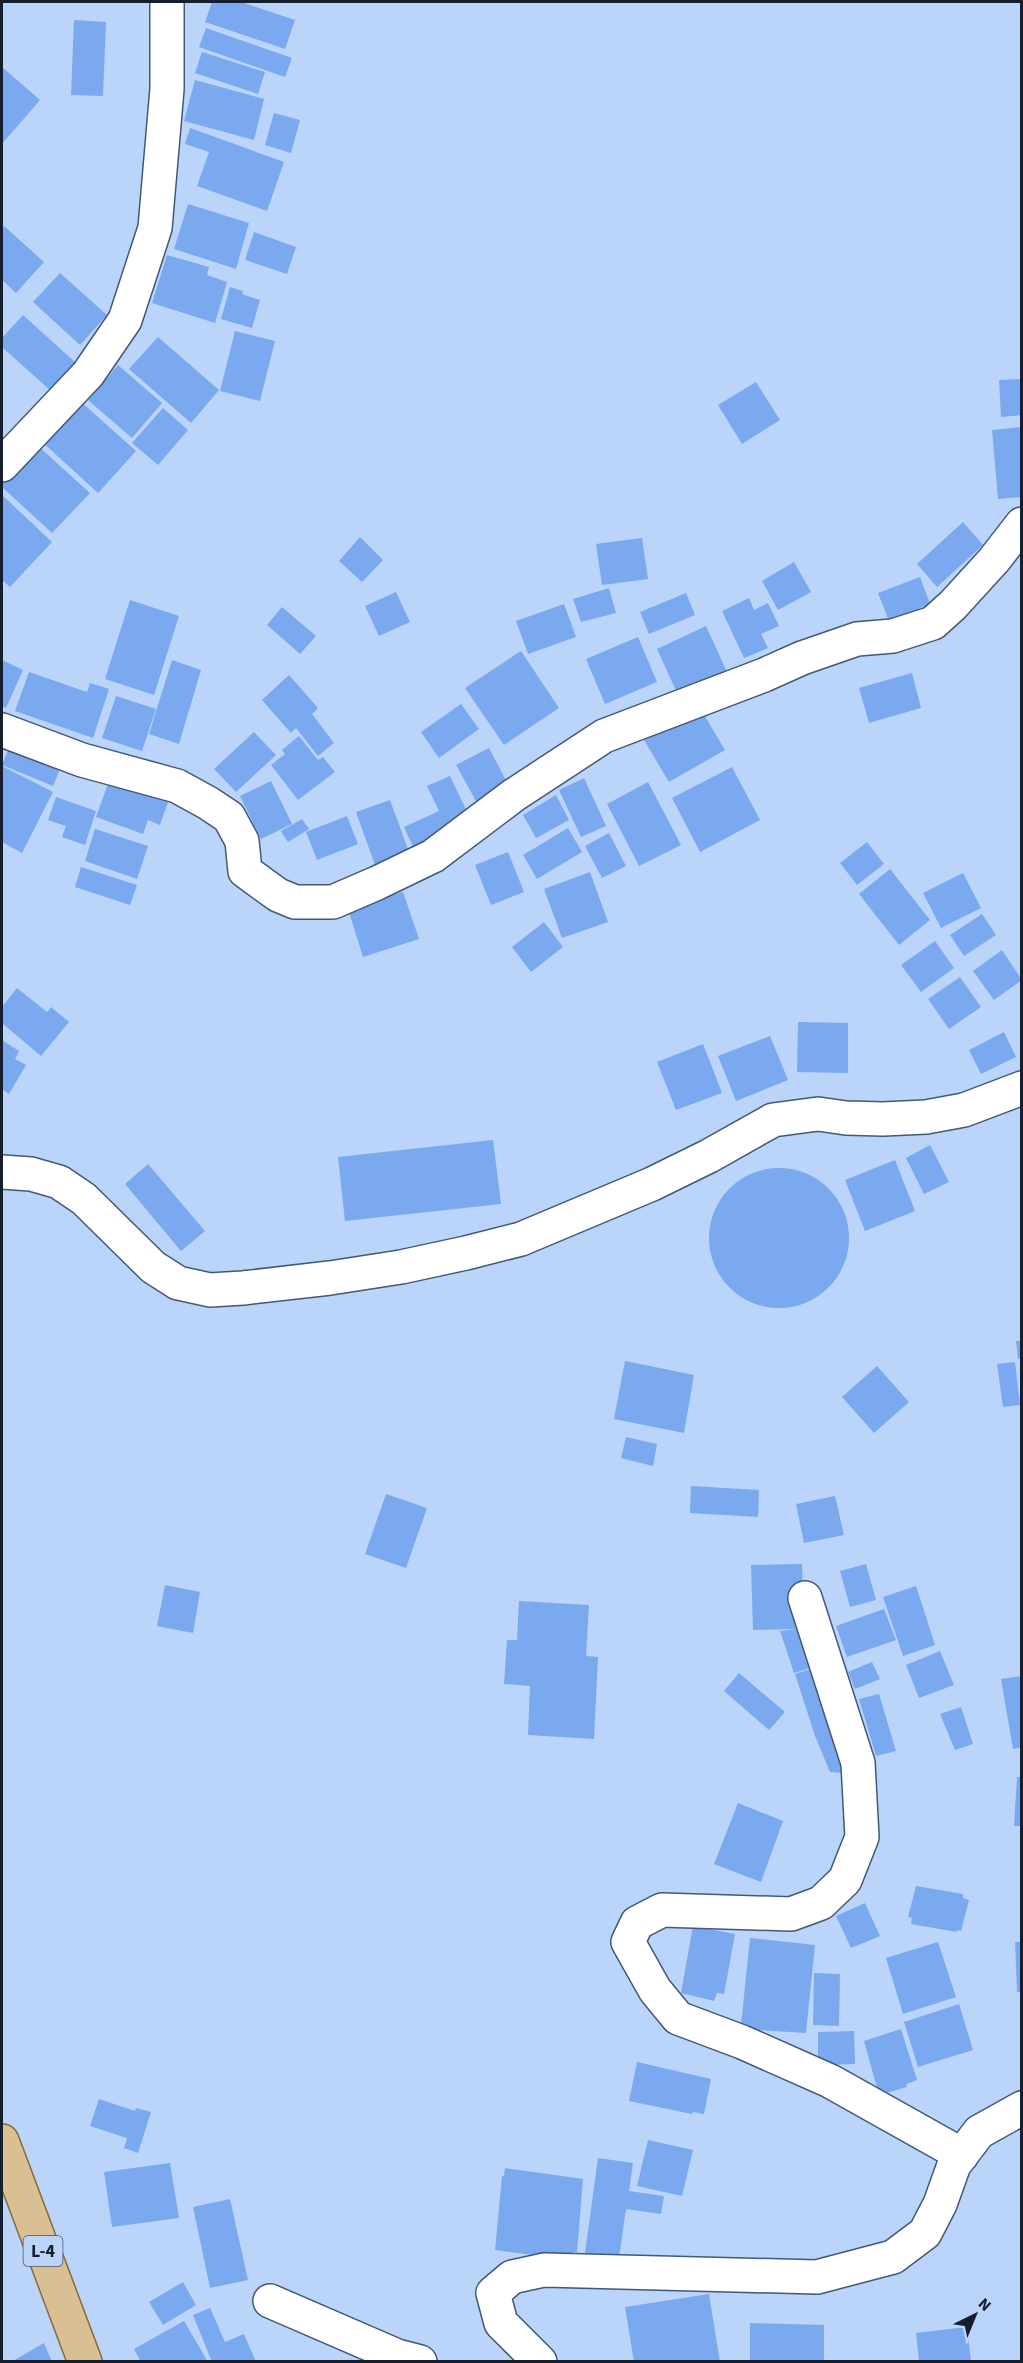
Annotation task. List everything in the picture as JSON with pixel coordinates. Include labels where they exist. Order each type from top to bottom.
[{"type":"main road","name":"L-4","points":[[2,2141],[85,2361]]},
{"type":"street","points":[[2,465],[87,374],[125,320],[155,228],[167,89],[166,2]]},
{"type":"street","points":[[2,730],[82,760],[177,786],[229,818],[242,842],[245,870],[257,881],[278,895],[295,902],[333,902],[433,856],[514,795],[604,736],[764,675],[802,658],[857,639],[893,636],[933,623],[953,605],[994,560],[1022,524]]},
{"type":"street","points":[[2,1172],[31,1174],[59,1182],[84,1200],[153,1267],[178,1283],[210,1290],[243,1288],[401,1267],[521,1239],[652,1184],[709,1156],[773,1120],[818,1113],[856,1119],[926,1117],[964,1110],[1022,1088]]},
{"type":"street","points":[[805,1598],[858,1763],[862,1837],[845,1880],[821,1903],[791,1914],[662,1910],[637,1923],[628,1942],[655,1990],[678,2018],[742,2042],[830,2081],[962,2155]]},
{"type":"street","points":[[522,2357],[501,2323],[493,2293],[512,2277],[544,2270],[818,2277],[893,2257],[925,2233],[940,2204],[954,2165],[980,2132],[1022,2108]]},
{"type":"street","points":[[270,2301],[397,2356],[420,2361]]},
{"type":"building","points":[[212,2],[241,2],[295,20],[285,49],[205,22]]},
{"type":"building","points":[[74,20],[106,22],[103,96],[71,95]]},
{"type":"building","points":[[206,28],[292,58],[285,77],[199,47]]},
{"type":"building","points":[[202,52],[265,72],[258,94],[195,73]]},
{"type":"building","points":[[2,67],[40,100],[2,144]]},
{"type":"building","points":[[195,80],[264,99],[254,140],[184,121]]},
{"type":"building","points":[[274,113],[300,120],[291,153],[265,145]]},
{"type":"building","points":[[190,128],[284,162],[267,211],[197,186],[209,152],[185,144]]},
{"type":"building","points":[[188,204],[249,223],[236,269],[174,249]]},
{"type":"building","points":[[4,226],[44,262],[16,293],[2,280],[2,229]]},
{"type":"building","points":[[254,232],[296,247],[287,274],[245,260]]},
{"type":"building","points":[[167,255],[209,267],[207,275],[227,282],[215,323],[152,303]]},
{"type":"building","points":[[60,273],[107,315],[80,345],[33,302]]},
{"type":"building","points":[[230,287],[260,300],[252,328],[221,319]]},
{"type":"building","points":[[23,315],[76,363],[51,391],[2,347],[2,338]]},
{"type":"building","points":[[235,331],[275,341],[260,401],[220,391]]},
{"type":"building","points":[[158,337],[219,390],[191,423],[129,369]]},
{"type":"building","points":[[118,365],[162,403],[132,438],[88,400]]},
{"type":"building","points":[[1022,379],[1022,415],[1001,417],[999,380]]},
{"type":"building","points":[[756,382],[780,420],[742,444],[718,405]]},
{"type":"building","points":[[78,399],[136,451],[98,493],[40,440]]},
{"type":"building","points":[[163,408],[188,430],[158,465],[132,443]]},
{"type":"building","points":[[1021,427],[1022,497],[998,499],[992,430]]},
{"type":"building","points":[[37,445],[90,493],[52,533],[2,487],[2,484]]},
{"type":"building","points":[[2,495],[52,542],[10,587],[2,580]]},
{"type":"building","points":[[963,522],[983,545],[937,587],[917,564]]},
{"type":"building","points":[[360,537],[383,560],[362,582],[339,561]]},
{"type":"building","points":[[642,538],[648,579],[602,585],[596,544]]},
{"type":"building","points":[[794,562],[811,592],[778,610],[762,581]]},
{"type":"building","points":[[920,577],[930,604],[889,621],[878,593]]},
{"type":"building","points":[[609,588],[616,613],[581,622],[573,599]]},
{"type":"building","points":[[396,592],[410,622],[379,636],[365,606]]},
{"type":"building","points":[[686,593],[695,615],[649,634],[640,612]]},
{"type":"building","points":[[749,598],[754,610],[768,603],[779,626],[761,634],[768,648],[744,658],[722,611]]},
{"type":"building","points":[[130,600],[179,616],[154,695],[105,679]]},
{"type":"building","points":[[564,604],[576,637],[528,654],[516,621]]},
{"type":"building","points":[[282,607],[316,636],[300,654],[267,625]]},
{"type":"building","points":[[706,626],[727,672],[678,695],[657,649]]},
{"type":"building","points":[[638,637],[657,682],[605,704],[586,659]]},
{"type":"building","points":[[521,651],[559,708],[504,745],[465,688]]},
{"type":"building","points":[[2,660],[23,670],[6,708],[2,706]]},
{"type":"building","points":[[172,660],[201,670],[179,744],[149,734]]},
{"type":"building","points":[[29,672],[87,692],[90,683],[109,689],[93,738],[15,711]]},
{"type":"building","points":[[912,673],[921,708],[869,723],[859,688]]},
{"type":"building","points":[[289,675],[318,708],[312,714],[334,743],[318,756],[296,728],[291,733],[262,700]]},
{"type":"building","points":[[116,696],[156,709],[142,751],[102,738]]},
{"type":"building","points":[[461,704],[479,729],[439,758],[421,732]]},
{"type":"building","points":[[700,708],[725,750],[669,782],[644,740]]},
{"type":"building","points":[[254,732],[276,755],[236,792],[214,769]]},
{"type":"building","points":[[299,736],[318,760],[323,757],[335,772],[298,800],[271,765],[285,754],[282,750]]},
{"type":"building","points":[[11,743],[62,764],[53,786],[2,765]]},
{"type":"building","points":[[489,748],[508,784],[476,801],[456,765]]},
{"type":"building","points":[[2,766],[53,792],[22,853],[2,842]]},
{"type":"building","points":[[732,767],[760,820],[700,852],[672,798]]},
{"type":"building","points":[[450,776],[471,820],[413,847],[404,827],[439,811],[427,786]]},
{"type":"building","points":[[584,778],[606,826],[581,837],[559,790]]},
{"type":"building","points":[[109,781],[168,802],[160,825],[148,820],[143,834],[96,817]]},
{"type":"building","points":[[271,781],[292,824],[261,839],[240,796]]},
{"type":"building","points":[[648,782],[681,845],[639,866],[607,804]]},
{"type":"building","points":[[556,795],[569,820],[536,838],[523,815]]},
{"type":"building","points":[[56,797],[96,811],[85,845],[62,837],[66,826],[48,820]]},
{"type":"building","points":[[390,800],[409,852],[375,865],[356,812]]},
{"type":"building","points":[[347,816],[358,844],[317,860],[306,832]]},
{"type":"building","points":[[302,819],[309,829],[288,842],[281,831]]},
{"type":"building","points":[[568,828],[582,852],[537,879],[523,855]]},
{"type":"building","points":[[95,829],[148,846],[137,879],[85,861]]},
{"type":"building","points":[[609,833],[626,866],[602,878],[585,846]]},
{"type":"building","points":[[867,842],[884,864],[857,885],[840,863]]},
{"type":"building","points":[[508,852],[524,892],[491,905],[475,865]]},
{"type":"building","points":[[81,867],[137,885],[130,905],[75,887]]},
{"type":"building","points":[[890,869],[930,920],[899,945],[859,894]]},
{"type":"building","points":[[590,872],[608,922],[562,938],[544,889]]},
{"type":"building","points":[[963,873],[981,908],[941,928],[923,893]]},
{"type":"building","points":[[403,892],[419,939],[363,957],[348,909]]},
{"type":"building","points":[[982,914],[996,935],[964,956],[950,935]]},
{"type":"building","points":[[544,922],[563,947],[531,972],[512,947]]},
{"type":"building","points":[[935,941],[954,968],[921,992],[901,965]]},
{"type":"building","points":[[1002,950],[1022,980],[994,1000],[973,971]]},
{"type":"building","points":[[960,977],[981,1007],[949,1029],[928,999]]},
{"type":"building","points":[[17,988],[47,1012],[51,1007],[69,1022],[41,1056],[2,1023],[2,1007]]},
{"type":"building","points":[[798,1022],[848,1023],[848,1073],[797,1072]]},
{"type":"building","points":[[1004,1032],[1016,1057],[981,1074],[969,1050]]},
{"type":"building","points":[[770,1036],[788,1080],[736,1101],[718,1056]]},
{"type":"building","points":[[2,1040],[19,1051],[15,1059],[26,1065],[9,1094],[2,1089]]},
{"type":"building","points":[[703,1044],[722,1093],[676,1110],[657,1062]]},
{"type":"building","points":[[493,1140],[501,1204],[345,1221],[338,1157]]},
{"type":"building","points":[[930,1145],[949,1182],[924,1194],[906,1158]]},
{"type":"building","points":[[895,1160],[915,1211],[865,1231],[845,1180]]},
{"type":"building","points":[[148,1164],[205,1231],[181,1251],[125,1184]]},
{"type":"building","points":[[779,1168],[806,1173],[828,1189],[844,1211],[849,1238],[844,1265],[828,1287],[806,1303],[779,1308],[752,1303],[730,1287],[714,1265],[709,1238],[714,1211],[730,1189],[752,1173]]},
{"type":"building","points":[[1016,1341],[1022,1341],[1022,1359],[1018,1359]]},
{"type":"building","points":[[625,1361],[694,1375],[684,1433],[614,1419]]},
{"type":"building","points":[[1015,1362],[1020,1405],[1003,1407],[997,1364]]},
{"type":"building","points":[[877,1366],[909,1402],[874,1433],[842,1397]]},
{"type":"building","points":[[626,1437],[657,1444],[653,1466],[621,1458]]},
{"type":"building","points":[[691,1486],[759,1490],[758,1517],[690,1513]]},
{"type":"building","points":[[386,1494],[427,1508],[406,1568],[365,1554]]},
{"type":"building","points":[[835,1496],[844,1535],[804,1543],[796,1504]]},
{"type":"building","points":[[802,1564],[804,1630],[820,1665],[794,1673],[780,1631],[799,1629],[753,1630],[751,1565]]},
{"type":"building","points":[[866,1564],[876,1600],[850,1607],[840,1571]]},
{"type":"building","points":[[165,1585],[200,1592],[193,1633],[157,1626]]},
{"type":"building","points":[[916,1586],[935,1645],[903,1656],[883,1597]]},
{"type":"building","points":[[519,1601],[589,1605],[586,1656],[598,1657],[594,1739],[528,1735],[530,1686],[504,1684],[507,1640],[517,1640]]},
{"type":"building","points":[[884,1609],[896,1640],[847,1657],[836,1626]]},
{"type":"building","points":[[940,1651],[954,1685],[919,1698],[906,1665]]},
{"type":"building","points":[[872,1662],[880,1679],[855,1689],[848,1672]]},
{"type":"building","points":[[820,1666],[855,1774],[830,1772],[815,1736],[795,1674]]},
{"type":"building","points":[[739,1673],[785,1712],[769,1730],[724,1691]]},
{"type":"building","points":[[1022,1676],[1022,1747],[1013,1749],[1001,1679]]},
{"type":"building","points":[[879,1694],[896,1751],[876,1756],[859,1699]]},
{"type":"building","points":[[961,1707],[973,1744],[955,1750],[940,1714]]},
{"type":"building","points":[[1017,1777],[1022,1777],[1022,1826],[1014,1826]]},
{"type":"building","points":[[738,1803],[783,1821],[761,1882],[714,1864]]},
{"type":"building","points":[[916,1886],[963,1894],[963,1898],[969,1900],[961,1931],[911,1924],[912,1918],[908,1917]]},
{"type":"building","points":[[865,1903],[880,1936],[851,1948],[836,1916]]},
{"type":"building","points":[[693,1926],[735,1934],[724,1994],[717,1993],[714,2001],[681,1993]]},
{"type":"building","points":[[750,1938],[815,1945],[806,2033],[744,2029],[744,2025],[741,2025]]},
{"type":"building","points":[[938,1942],[956,1997],[903,2014],[886,1958]]},
{"type":"building","points":[[1015,1942],[1022,1942],[1022,1992],[1017,1992]]},
{"type":"building","points":[[814,1973],[840,1974],[839,2026],[813,2025]]},
{"type":"building","points":[[959,2004],[973,2050],[918,2067],[904,2022]]},
{"type":"building","points":[[901,2029],[917,2080],[906,2084],[907,2087],[879,2095],[864,2041]]},
{"type":"building","points":[[854,2031],[855,2064],[818,2065],[818,2032]]},
{"type":"building","points":[[637,2062],[711,2079],[704,2114],[693,2112],[692,2114],[629,2101]]},
{"type":"building","points":[[99,2099],[135,2111],[136,2108],[151,2112],[138,2153],[124,2148],[127,2138],[90,2126]]},
{"type":"building","points":[[648,2140],[693,2150],[682,2196],[637,2186]]},
{"type":"building","points":[[598,2158],[633,2163],[629,2191],[664,2196],[661,2214],[626,2209],[619,2258],[585,2253]]},
{"type":"building","points":[[170,2163],[179,2218],[112,2227],[104,2172]]},
{"type":"building","points":[[505,2168],[583,2179],[577,2252],[573,2252],[572,2260],[495,2250],[502,2176],[504,2176]]},
{"type":"building","points":[[230,2199],[248,2280],[210,2288],[193,2207]]},
{"type":"building","points":[[183,2282],[196,2305],[163,2325],[149,2302]]},
{"type":"building","points":[[709,2294],[720,2362],[634,2362],[625,2307]]},
{"type":"building","points":[[210,2308],[225,2342],[244,2334],[256,2362],[212,2362],[193,2315]]},
{"type":"building","points":[[184,2321],[208,2362],[141,2362],[134,2349]]},
{"type":"building","points":[[750,2323],[824,2325],[824,2362],[750,2362]]},
{"type":"building","points":[[967,2327],[971,2362],[919,2362],[916,2333]]},
{"type":"building","points":[[44,2343],[52,2362],[11,2362]]}]
